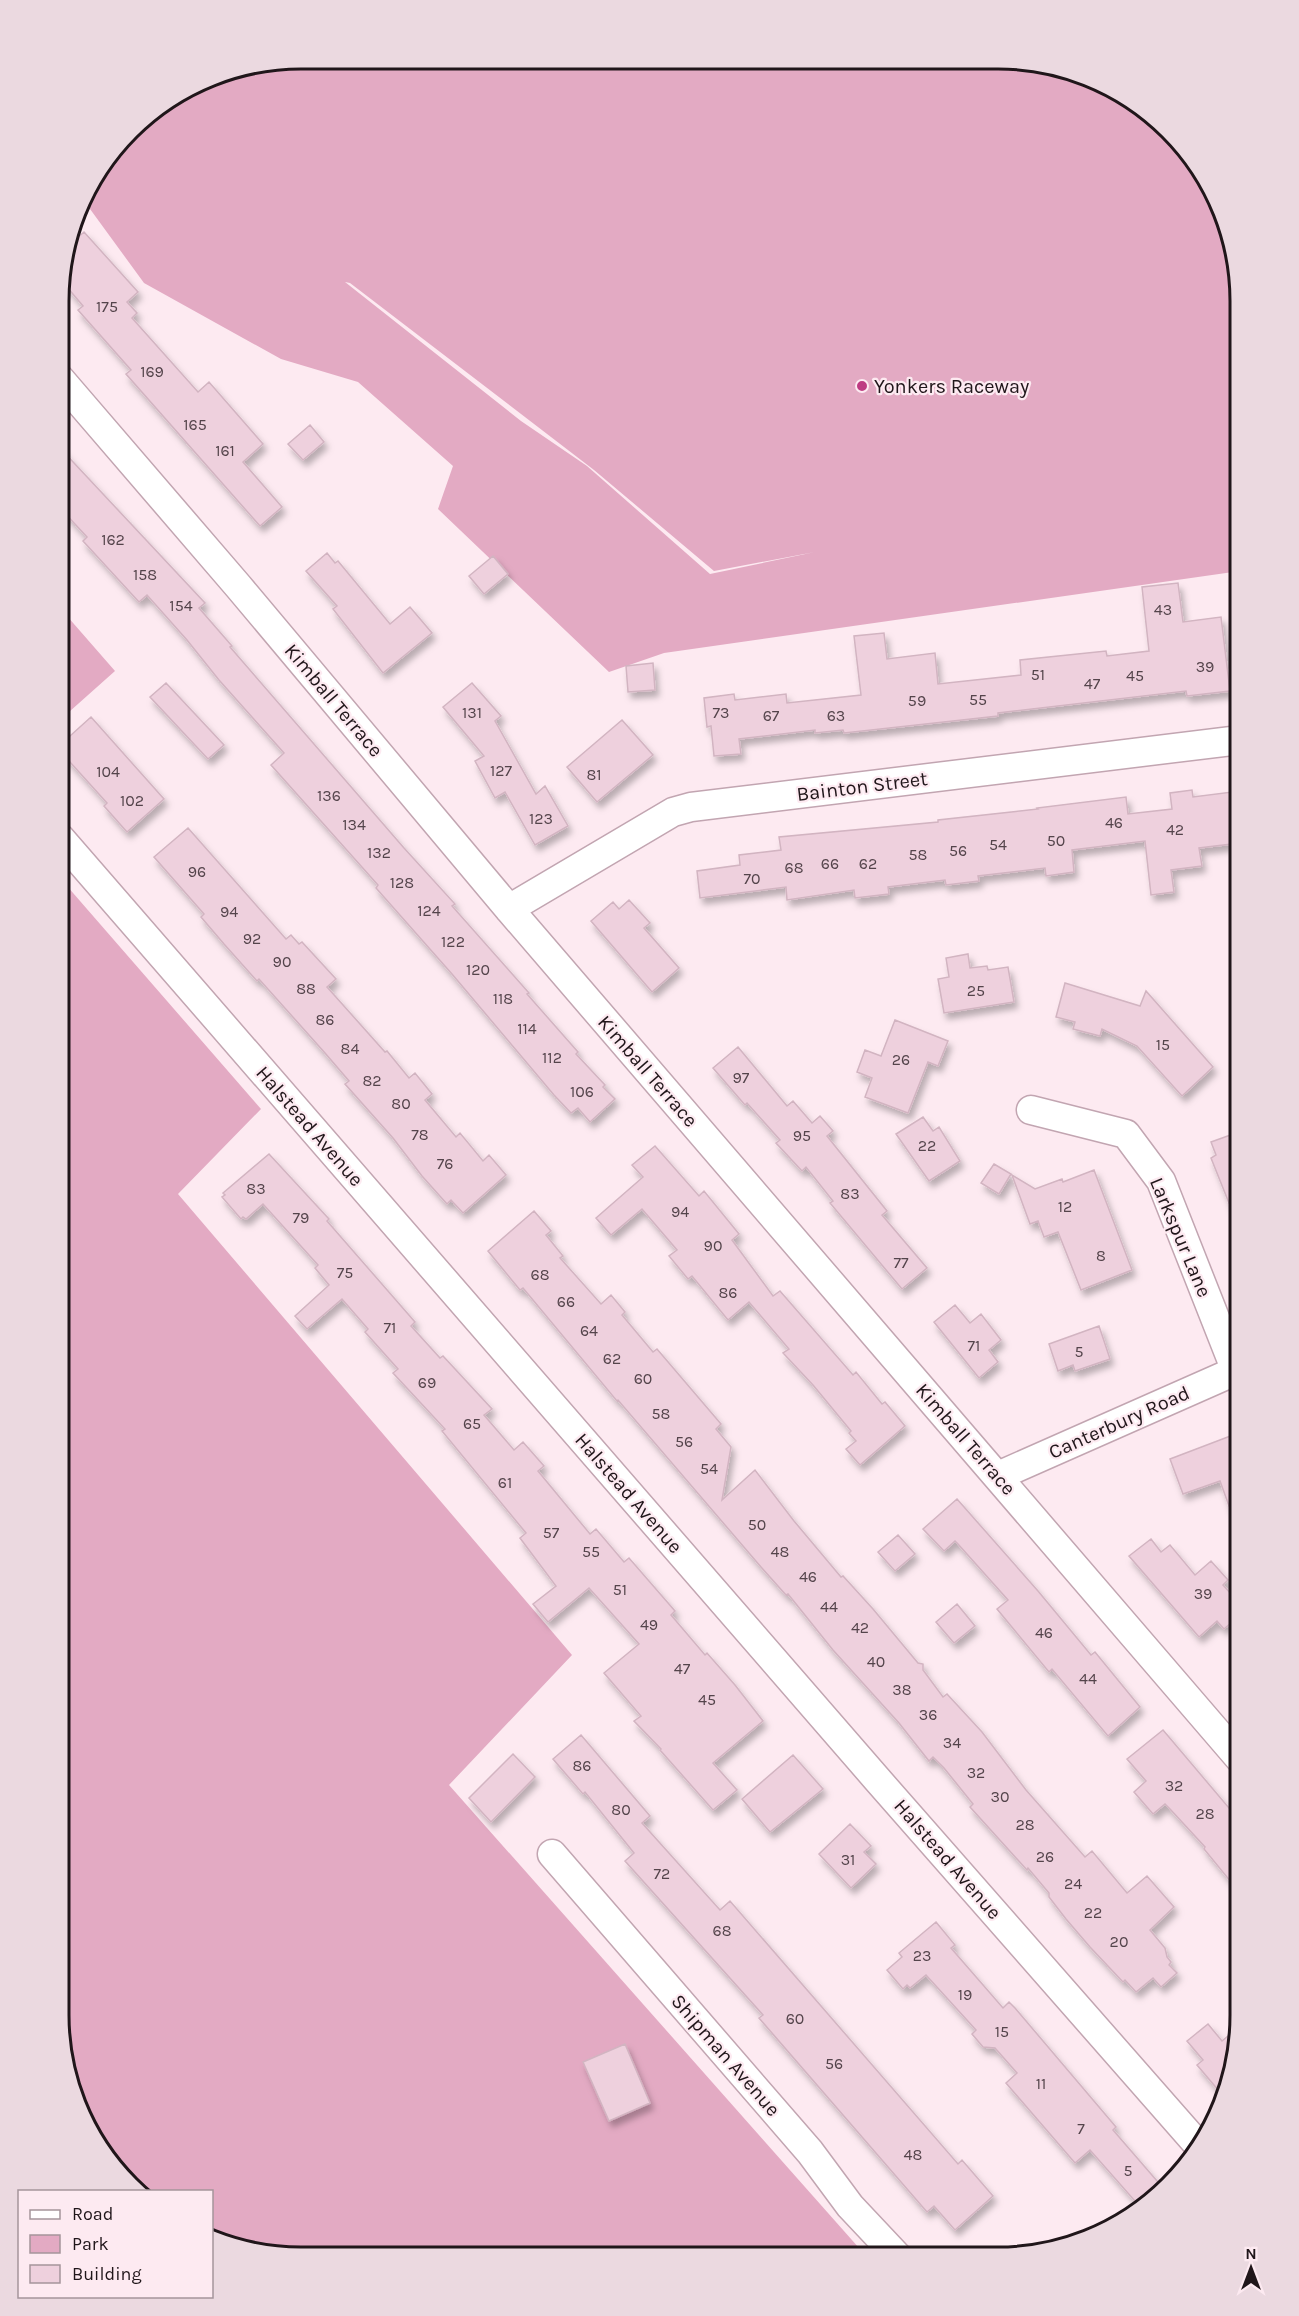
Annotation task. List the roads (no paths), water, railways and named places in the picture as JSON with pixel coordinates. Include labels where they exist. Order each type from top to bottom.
[{"type":"street","name":"Kimball Terrace","points":[[69,389],[238,586],[509,909],[1230,1747]]},
{"type":"street","name":"Bainton Street","points":[[509,909],[673,812],[691,807],[1230,742]]},
{"type":"street","name":"Halstead Avenue","points":[[69,848],[1194,2140]]},
{"type":"street","name":"Larkspur Lane","points":[[1031,1110],[1126,1134],[1161,1181],[1230,1350]]},
{"type":"street","name":"Canterbury Road","points":[[998,1476],[1230,1374]]},
{"type":"street","name":"Shipman Avenue","points":[[552,1854],[810,2152],[850,2206],[889,2247]]},
{"type":"place","name":"Yonkers Raceway","points":[[862,386]]}]
